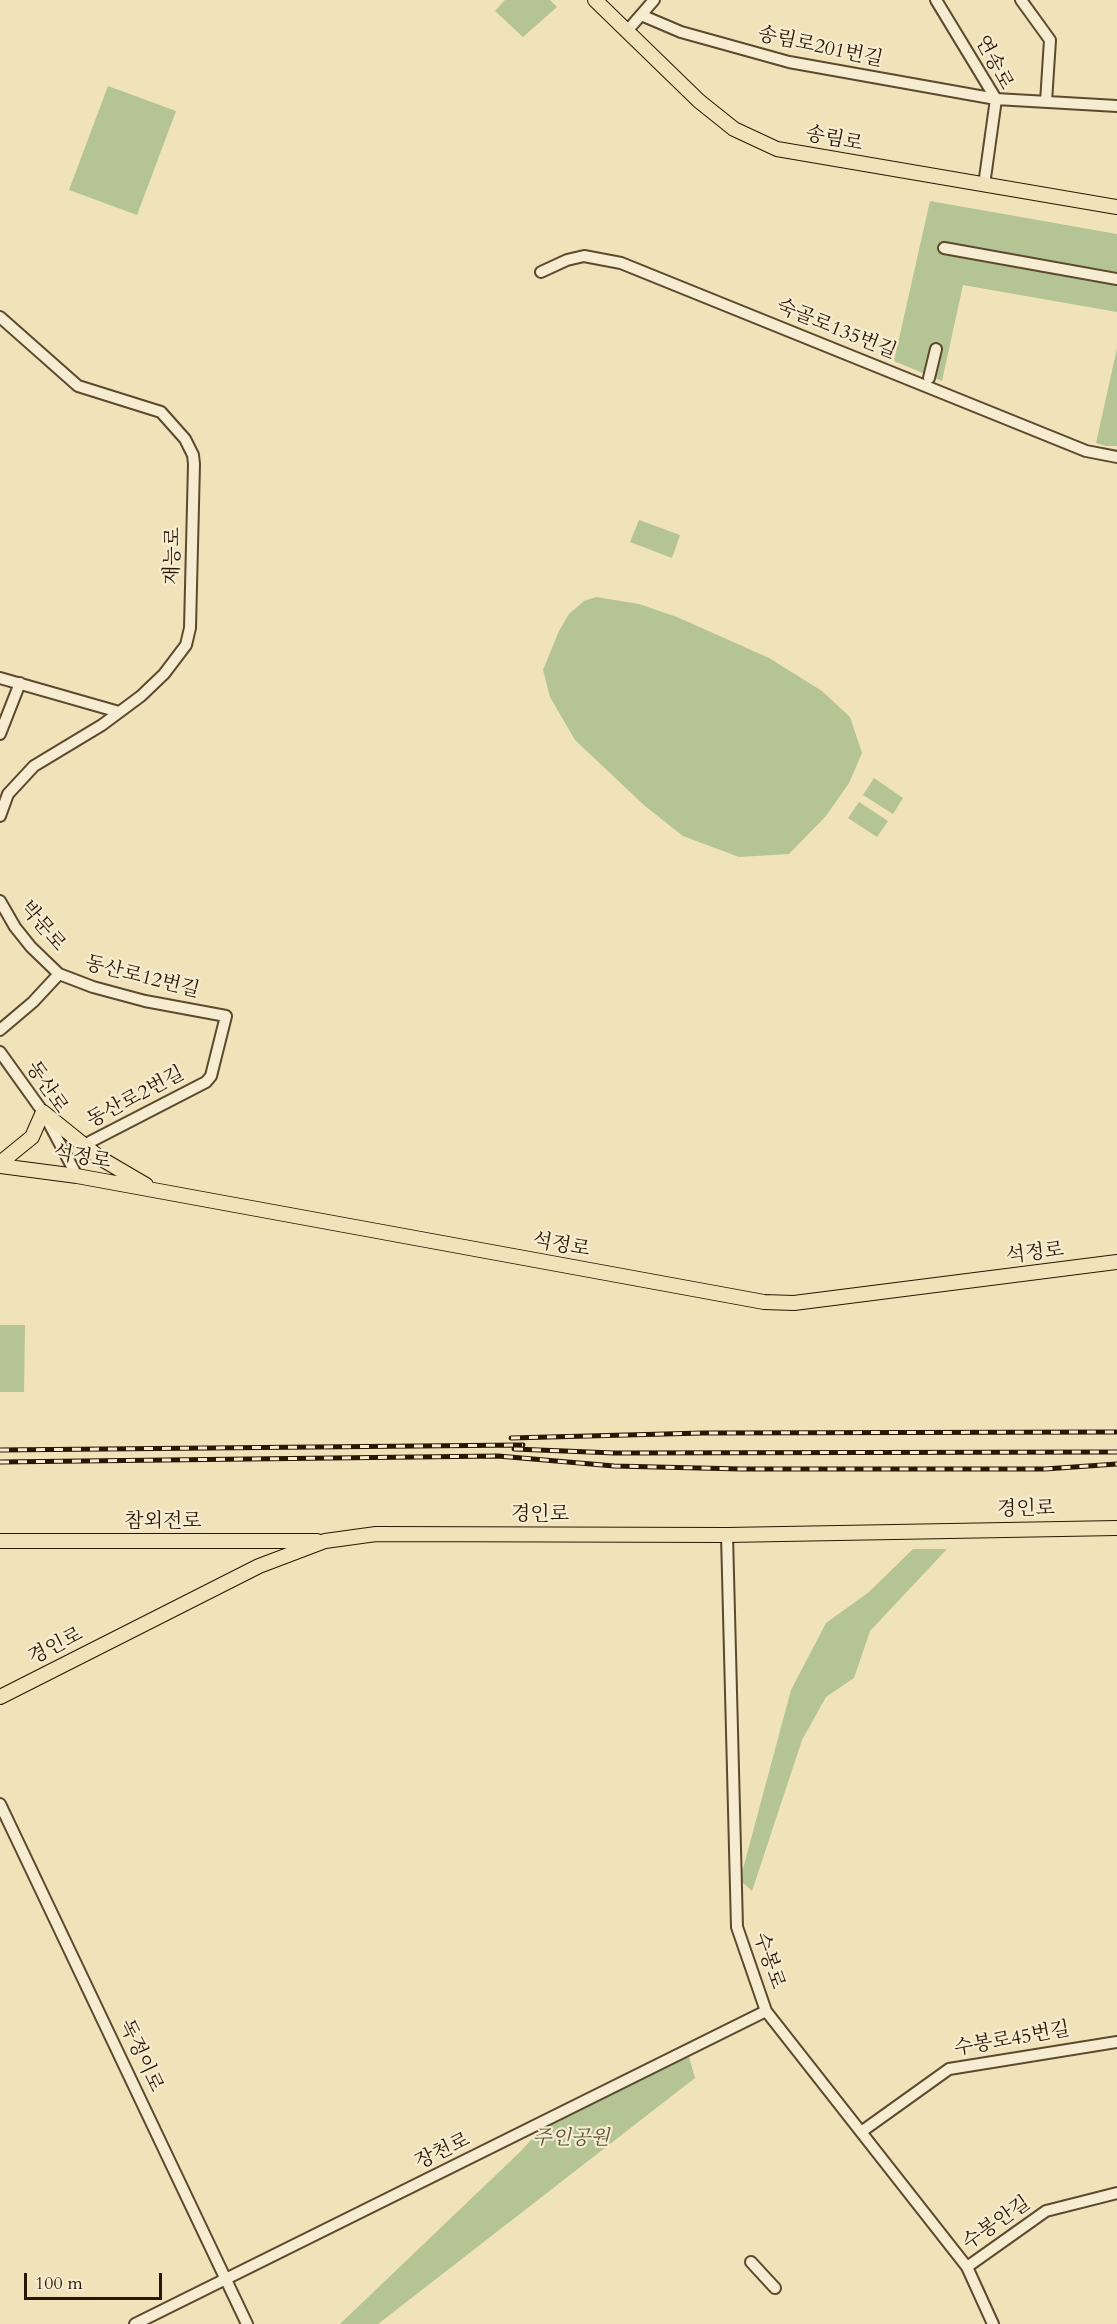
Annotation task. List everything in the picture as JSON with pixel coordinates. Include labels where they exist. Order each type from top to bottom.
[{"type":"main road","name":"송림로","points":[[595,0],[699,101],[734,129],[777,149],[1117,207]]},
{"type":"main road","points":[[0,1165],[32,1137],[42,1112],[116,1168],[161,1193]]},
{"type":"main road","name":"석정로","points":[[0,1165],[77,1176],[764,1302],[794,1303],[1117,1262]]},
{"type":"main road","name":"경인로","points":[[0,1697],[259,1566],[325,1541],[376,1534],[727,1535],[1117,1528]]},
{"type":"main road","name":"참외전로","points":[[0,1541],[325,1541]]},
{"type":"street","points":[[627,31],[654,0]]},
{"type":"street","name":"연송로","points":[[936,0],[996,99],[984,185]]},
{"type":"street","points":[[1021,0],[1050,40],[1046,102]]},
{"type":"street","name":"송림로201번길","points":[[641,15],[681,32],[789,62],[935,90],[996,99],[1117,106]]},
{"type":"street","points":[[944,248],[1117,279]]},
{"type":"street","name":"숙골로135번길","points":[[541,272],[567,260],[584,256],[621,263],[1086,451],[1117,457]]},
{"type":"street","name":"재능로","points":[[0,318],[78,386],[161,412],[180,431],[193,455],[188,639],[157,682],[119,712],[34,766],[4,792],[0,816]]},
{"type":"street","points":[[929,378],[936,349]]},
{"type":"street","points":[[0,678],[119,712]]},
{"type":"street","points":[[0,734],[20,683]]},
{"type":"street","name":"박문로","points":[[0,901],[15,927],[59,974]]},
{"type":"street","name":"동산로12번길","points":[[0,1030],[33,1002],[59,974],[93,987],[145,1001],[226,1016]]},
{"type":"street","name":"동산로2번길","points":[[84,1145],[206,1082],[211,1076],[226,1016]]},
{"type":"street","name":"동산로","points":[[0,1052],[42,1112],[77,1176]]},
{"type":"street","name":"수봉로","points":[[727,1535],[737,1928],[766,2011],[967,2267],[993,2324]]},
{"type":"street","name":"독정이로","points":[[0,1804],[248,2324]]},
{"type":"street","name":"장천로","points":[[135,2324],[766,2011]]},
{"type":"street","name":"수봉로45번길","points":[[861,2132],[949,2069],[1117,2042]]},
{"type":"street","name":"수봉안길","points":[[967,2267],[1046,2211],[1117,2193]]},
{"type":"street","points":[[751,2262],[775,2288]]},
{"type":"green space","points":[[505,0],[550,0],[557,7],[523,37],[495,11]]},
{"type":"green space","points":[[108,86],[176,111],[137,215],[69,190]]},
{"type":"green space","points":[[930,201],[1117,234],[1117,312],[963,285],[942,381],[894,361]]},
{"type":"green space","points":[[1117,348],[1117,446],[1106,446],[1096,443]]},
{"type":"green space","points":[[639,520],[680,535],[672,558],[630,542]]},
{"type":"green space","points":[[596,597],[639,604],[677,617],[769,658],[822,691],[850,717],[862,753],[849,783],[826,816],[789,854],[739,857],[683,836],[645,806],[575,740],[550,697],[543,670],[559,631],[569,614],[584,601]]},
{"type":"green space","points":[[874,778],[903,798],[893,814],[863,795]]},
{"type":"green space","points":[[859,802],[888,821],[877,837],[848,818]]},
{"type":"green space","points":[[0,1325],[25,1325],[24,1392],[0,1392]]},
{"type":"green space","points":[[913,1549],[947,1549],[870,1631],[854,1678],[826,1697],[802,1740],[752,1891],[740,1880],[791,1690],[826,1623],[869,1592]]},
{"type":"green space","name":"주인공원","points":[[687,2050],[695,2078],[378,2324],[340,2324],[520,2152],[552,2117]]},
{"type":"railway","points":[[511,1438],[703,1433],[1117,1432]]},
{"type":"railway","points":[[0,1450],[523,1445]]},
{"type":"railway","points":[[514,1449],[614,1453],[1117,1452]]},
{"type":"railway","points":[[0,1462],[498,1456],[614,1466],[741,1469],[1045,1469],[1117,1464]]}]
